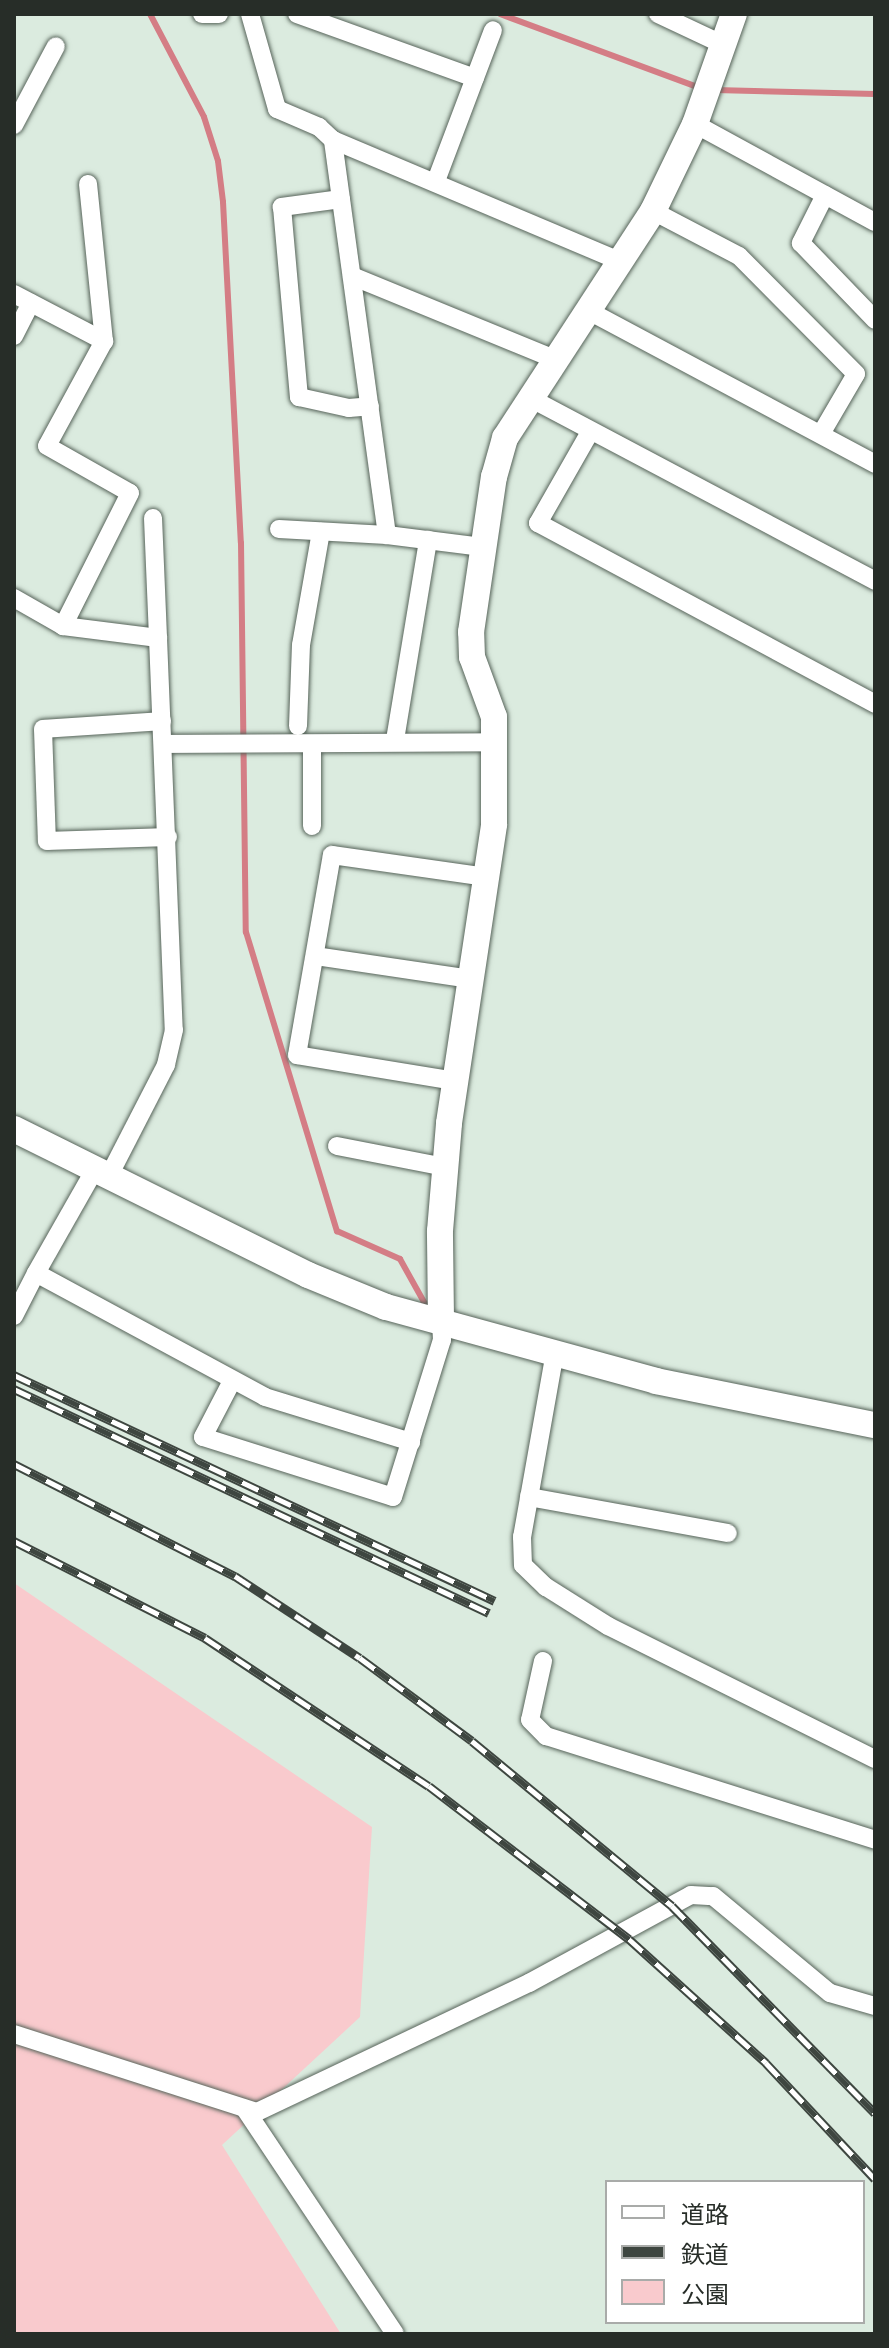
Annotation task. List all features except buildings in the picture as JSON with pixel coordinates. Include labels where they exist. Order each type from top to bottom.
[{"type":"street","points":[[202,14],[219,14]]},
{"type":"street","points":[[250,14],[277,109],[319,127],[333,140],[620,261]]},
{"type":"street","points":[[297,14],[475,78]]},
{"type":"street","points":[[658,14],[724,45]]},
{"type":"street","points":[[232,1381],[203,1437],[393,1497],[442,1340],[445,1167],[494,824],[494,717],[472,657],[482,547],[505,438],[653,211],[695,124],[734,14]]},
{"type":"street","points":[[436,181],[493,30]]},
{"type":"street","points":[[14,125],[56,46]]},
{"type":"street","points":[[695,124],[875,222]]},
{"type":"street","points":[[333,140],[387,535]]},
{"type":"street","points":[[63,626],[130,493],[47,446],[104,341],[88,184]]},
{"type":"street","points":[[825,195],[801,243],[875,320]]},
{"type":"street","points":[[341,199],[282,207],[299,397],[349,408],[370,406]]},
{"type":"street","points":[[653,211],[739,256],[856,374],[821,434]]},
{"type":"street","points":[[352,276],[554,359]]},
{"type":"street","points":[[14,294],[104,341]]},
{"type":"street","points":[[14,336],[31,303]]},
{"type":"street","points":[[587,310],[875,464]]},
{"type":"street","points":[[530,398],[875,581]]},
{"type":"street","points":[[590,432],[538,523],[875,704]]},
{"type":"street","points":[[14,1316],[36,1273],[101,1175],[173,1048],[168,837],[153,518]]},
{"type":"street","points":[[279,529],[387,535],[482,547]]},
{"type":"street","points":[[298,726],[301,645],[321,532]]},
{"type":"street","points":[[395,740],[428,540]]},
{"type":"street","points":[[14,598],[63,626],[158,638]]},
{"type":"street","points":[[162,721],[43,729],[47,841],[168,837]]},
{"type":"street","points":[[163,744],[312,747],[395,740],[494,742]]},
{"type":"street","points":[[312,747],[312,826]]},
{"type":"street","points":[[455,1081],[297,1055],[332,855],[486,877]]},
{"type":"street","points":[[315,956],[470,979]]},
{"type":"street","points":[[14,1129],[101,1175],[308,1275],[386,1307],[441,1319],[656,1381],[875,1425]]},
{"type":"street","points":[[337,1146],[445,1167]]},
{"type":"street","points":[[36,1273],[232,1381],[411,1442]]},
{"type":"street","points":[[555,1352],[529,1497],[523,1565],[546,1587],[608,1626],[875,1759]]},
{"type":"street","points":[[529,1497],[728,1533]]},
{"type":"street","points":[[543,1661],[530,1720],[546,1736],[875,1840]]},
{"type":"street","points":[[14,2034],[257,2112],[450,2022],[691,1895],[713,1896],[830,1993],[875,2006]]},
{"type":"street","points":[[245,2109],[395,2334]]},
{"type":"green space","points":[[14,1583],[372,1827],[360,2017],[222,2145],[341,2334],[14,2334]]},
{"type":"waterway","points":[[150,14],[204,117],[218,161],[223,202],[241,543],[246,932],[337,1231],[400,1259],[425,1304]]},
{"type":"waterway","points":[[500,14],[700,88]]},
{"type":"waterway","points":[[715,90],[875,94]]},
{"type":"railway","points":[[14,1375],[495,1601]]},
{"type":"railway","points":[[14,1389],[489,1613]]},
{"type":"railway","points":[[14,1464],[235,1576],[360,1658],[472,1741],[672,1906],[875,2113]]},
{"type":"railway","points":[[14,1541],[205,1638],[429,1786],[629,1939],[766,2063],[875,2179]]}]
